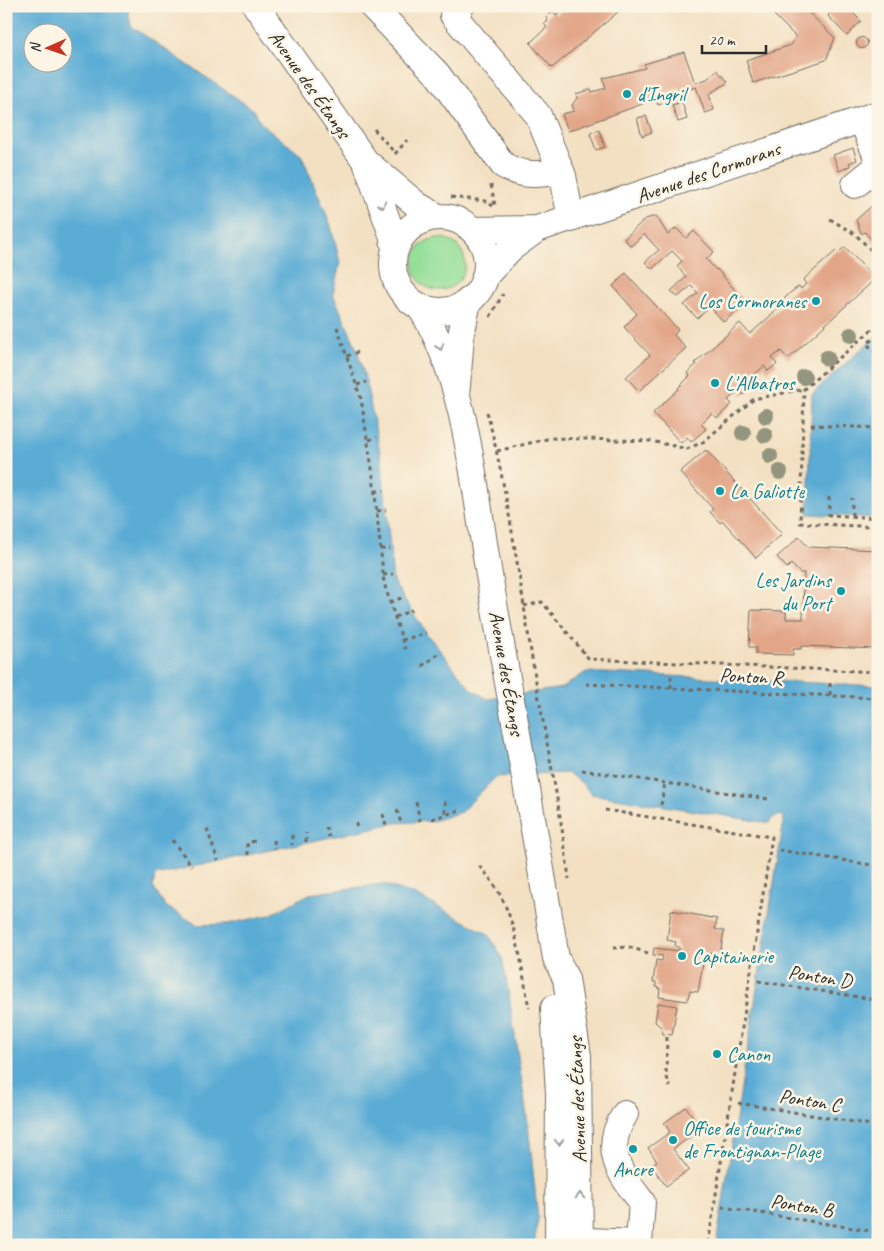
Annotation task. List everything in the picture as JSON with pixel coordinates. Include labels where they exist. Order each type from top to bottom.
[{"type":"street","name":"Avenue des Étangs","points":[[256,6],[366,162]]},
{"type":"street","points":[[372,6],[438,75],[503,165],[514,172],[536,176],[561,171]]},
{"type":"street","points":[[461,6],[453,15],[538,115],[561,171],[571,219]]},
{"type":"street","points":[[870,117],[878,160]]},
{"type":"street","name":"Avenue des Cormorans","points":[[472,230],[537,229],[870,117]]},
{"type":"street","points":[[366,162],[417,205],[438,217],[456,220],[472,230],[480,240],[485,251],[485,276],[476,294],[468,301],[457,308],[445,311],[420,307],[402,292],[396,282],[393,265],[395,249],[392,234],[366,162]]},
{"type":"street","points":[[856,185],[878,166]]},
{"type":"street","points":[[395,249],[402,236],[411,226],[424,220],[438,217]]},
{"type":"street","name":"Avenue des Cormorans","points":[[485,276],[510,249],[537,229]]},
{"type":"street","name":"Avenue des Étangs","points":[[456,390],[461,336],[468,301]]},
{"type":"street","name":"Avenue des Étangs","points":[[420,307],[430,323],[456,390],[530,801],[556,958],[566,979],[578,1056],[569,1242]]},
{"type":"street","points":[[569,1242],[639,1243],[642,1202],[628,1185],[616,1163],[613,1146],[616,1128],[625,1114]]},
{"type":"path","points":[[395,154],[407,140]]},
{"type":"path","points":[[830,219],[855,234],[878,257]]},
{"type":"path","points":[[497,451],[551,438],[651,441],[687,449],[703,442],[754,399],[804,389],[878,324]]},
{"type":"path","points":[[337,327],[357,385],[368,440],[375,491],[383,575],[404,649]]},
{"type":"path","points":[[878,334],[867,344],[878,355]]},
{"type":"path","points":[[347,356],[358,352]]},
{"type":"path","points":[[357,385],[366,382]]},
{"type":"path","points":[[804,389],[800,523],[878,527]]},
{"type":"path","points":[[811,425],[878,428]]},
{"type":"path","points":[[368,440],[377,438]]},
{"type":"path","points":[[375,491],[384,491]]},
{"type":"path","points":[[830,496],[829,515],[876,518],[876,499]]},
{"type":"path","points":[[852,498],[852,516]]},
{"type":"path","points":[[377,510],[386,510]]},
{"type":"path","points":[[380,549],[390,549]]},
{"type":"path","points":[[383,575],[393,574]]},
{"type":"path","points":[[390,602],[404,597]]},
{"type":"path","points":[[524,606],[542,602],[589,659],[878,672]]},
{"type":"path","points":[[394,617],[412,610]]},
{"type":"path","points":[[402,640],[426,633]]},
{"type":"path","points":[[422,666],[442,652]]},
{"type":"path","points":[[535,673],[560,806]]},
{"type":"path","points":[[671,676],[671,688]]},
{"type":"path","points":[[830,683],[830,695]]},
{"type":"path","name":"Ponton R","points":[[586,684],[878,698]]},
{"type":"path","points":[[582,770],[768,799]]},
{"type":"path","points":[[661,805],[665,782]]},
{"type":"path","points":[[445,801],[445,815]]},
{"type":"path","points":[[416,802],[420,821]]},
{"type":"path","points":[[397,810],[401,823]]},
{"type":"path","points":[[432,819],[460,810],[461,812]]},
{"type":"path","points":[[606,810],[772,837],[708,1245]]},
{"type":"path","points":[[383,814],[386,826]]},
{"type":"path","points":[[356,823],[357,831]]},
{"type":"path","points":[[326,827],[329,837]]},
{"type":"path","points":[[207,829],[218,861]]},
{"type":"path","points":[[306,833],[306,842]]},
{"type":"path","points":[[292,835],[292,845]]},
{"type":"path","points":[[172,840],[192,866]]},
{"type":"path","points":[[274,840],[275,849]]},
{"type":"path","points":[[248,855],[246,843],[255,841]]},
{"type":"path","points":[[779,850],[878,866]]},
{"type":"path","points":[[479,866],[492,879],[503,899],[515,937],[530,1018]]},
{"type":"path","points":[[613,948],[629,947],[648,953]]},
{"type":"path","name":"Ponton D","points":[[758,981],[878,1000]]},
{"type":"path","points":[[667,1037],[666,1074],[670,1087]]},
{"type":"path","name":"Ponton C","points":[[738,1103],[878,1126]]},
{"type":"path","name":"Ponton B","points":[[722,1207],[878,1232]]},
{"type":"green space","points":[[434,238],[444,238],[458,245],[465,259],[465,269],[458,283],[444,290],[434,290],[424,286],[417,279],[413,269],[413,259],[417,249],[424,242]]},
{"type":"water","points":[[6,6],[127,6],[131,26],[254,110],[261,123],[302,156],[330,223],[340,262],[333,294],[357,349],[366,382],[382,462],[393,581],[426,633],[471,689],[488,699],[562,688],[586,672],[878,686],[878,1245],[716,1245],[784,820],[781,815],[772,818],[769,823],[591,794],[582,783],[568,773],[496,777],[461,812],[433,821],[396,823],[155,875],[153,887],[164,905],[197,925],[227,924],[270,915],[309,894],[382,884],[414,894],[488,934],[502,957],[528,1124],[538,1219],[534,1245],[6,1245]]},
{"type":"water","points":[[878,334],[878,518],[808,514],[812,394]]},
{"type":"building","points":[[566,6],[625,6],[552,68],[530,43],[547,27],[544,24],[548,21],[546,18],[553,11],[556,15]]},
{"type":"building","points":[[765,6],[802,6],[835,38],[826,60],[753,83],[746,60],[791,45],[796,37]]},
{"type":"building","points":[[830,6],[846,6],[861,21],[847,36],[828,16],[833,9]]},
{"type":"building","points":[[862,37],[868,43],[862,49],[856,43]]},
{"type":"building","name":"d'Ingril","points":[[684,52],[695,83],[707,79],[717,70],[728,82],[709,94],[714,110],[705,113],[696,87],[683,91],[682,88],[668,92],[671,101],[658,105],[656,99],[568,131],[562,114],[574,111],[572,105],[577,98],[576,94],[591,89],[592,92],[606,88],[603,78],[645,68],[644,64]]},
{"type":"building","points":[[682,102],[687,119],[678,122],[672,105]]},
{"type":"building","points":[[646,116],[652,132],[642,136],[637,118]]},
{"type":"building","points":[[599,130],[605,147],[596,150],[590,133]]},
{"type":"building","points":[[853,148],[857,160],[849,163],[850,166],[839,171],[833,155]]},
{"type":"building","points":[[878,200],[878,243],[876,245],[865,232],[862,234],[856,220]]},
{"type":"building","points":[[656,216],[668,235],[676,228],[686,238],[694,231],[714,252],[706,259],[745,302],[724,322],[710,307],[697,318],[684,305],[698,293],[691,286],[678,297],[671,291],[686,277],[677,266],[682,261],[672,251],[652,269],[645,262],[659,250],[644,234],[631,246],[624,239],[645,219]]},
{"type":"building","points":[[845,247],[875,279],[788,359],[781,351],[772,358],[777,364],[768,371],[764,366],[754,375],[758,380],[743,395],[739,390],[728,400],[732,404],[717,418],[712,413],[701,424],[706,429],[691,442],[687,437],[681,443],[653,413],[690,376],[687,373],[697,364],[695,363],[740,323],[750,334],[785,303],[783,300],[790,293],[799,286],[801,289],[806,284],[803,280],[837,250],[839,252]]},
{"type":"building","points":[[626,273],[678,330],[674,335],[686,348],[639,391],[626,377],[650,355],[624,327],[637,314],[613,286]]},
{"type":"building","name":"La Galiotte","points":[[706,450],[782,534],[756,558],[723,521],[720,523],[710,512],[713,509],[680,472]]},
{"type":"building","name":"Les Jardins du Port","points":[[799,537],[808,547],[878,550],[878,649],[801,646],[801,649],[793,649],[793,655],[756,654],[756,647],[749,647],[751,610],[786,611],[786,619],[803,619],[804,573],[800,573],[791,564],[787,568],[777,557]]},
{"type":"building","name":"Capitainerie","points":[[671,910],[717,919],[715,929],[724,931],[720,955],[711,953],[711,957],[696,956],[695,963],[703,964],[698,992],[690,991],[687,1001],[659,997],[660,988],[656,987],[656,982],[653,982],[656,960],[662,961],[663,956],[653,955],[654,948],[679,951],[679,947],[675,946],[676,942],[667,940]]},
{"type":"building","points":[[658,1003],[677,1006],[672,1035],[663,1034],[661,1027],[655,1022]]},
{"type":"building","name":"Office de tourisme de Frontignan-Plage","points":[[686,1107],[702,1129],[673,1149],[689,1170],[666,1186],[651,1165],[657,1161],[648,1148],[670,1132],[664,1123]]},
{"type":"place","name":"d'Ingril","points":[[627,94]]},
{"type":"place","name":"Los Cormoranes","points":[[816,301]]},
{"type":"place","name":"L'Albatros","points":[[715,383]]},
{"type":"place","name":"La Galiotte","points":[[720,491]]},
{"type":"place","name":"Les Jardins du Port","points":[[841,591]]},
{"type":"place","name":"Capitainerie","points":[[682,956]]},
{"type":"place","name":"Canon","points":[[717,1054]]},
{"type":"place","name":"Office de tourisme de Frontignan-Plage","points":[[673,1140]]},
{"type":"place","name":"Ancre","points":[[633,1149]]}]
